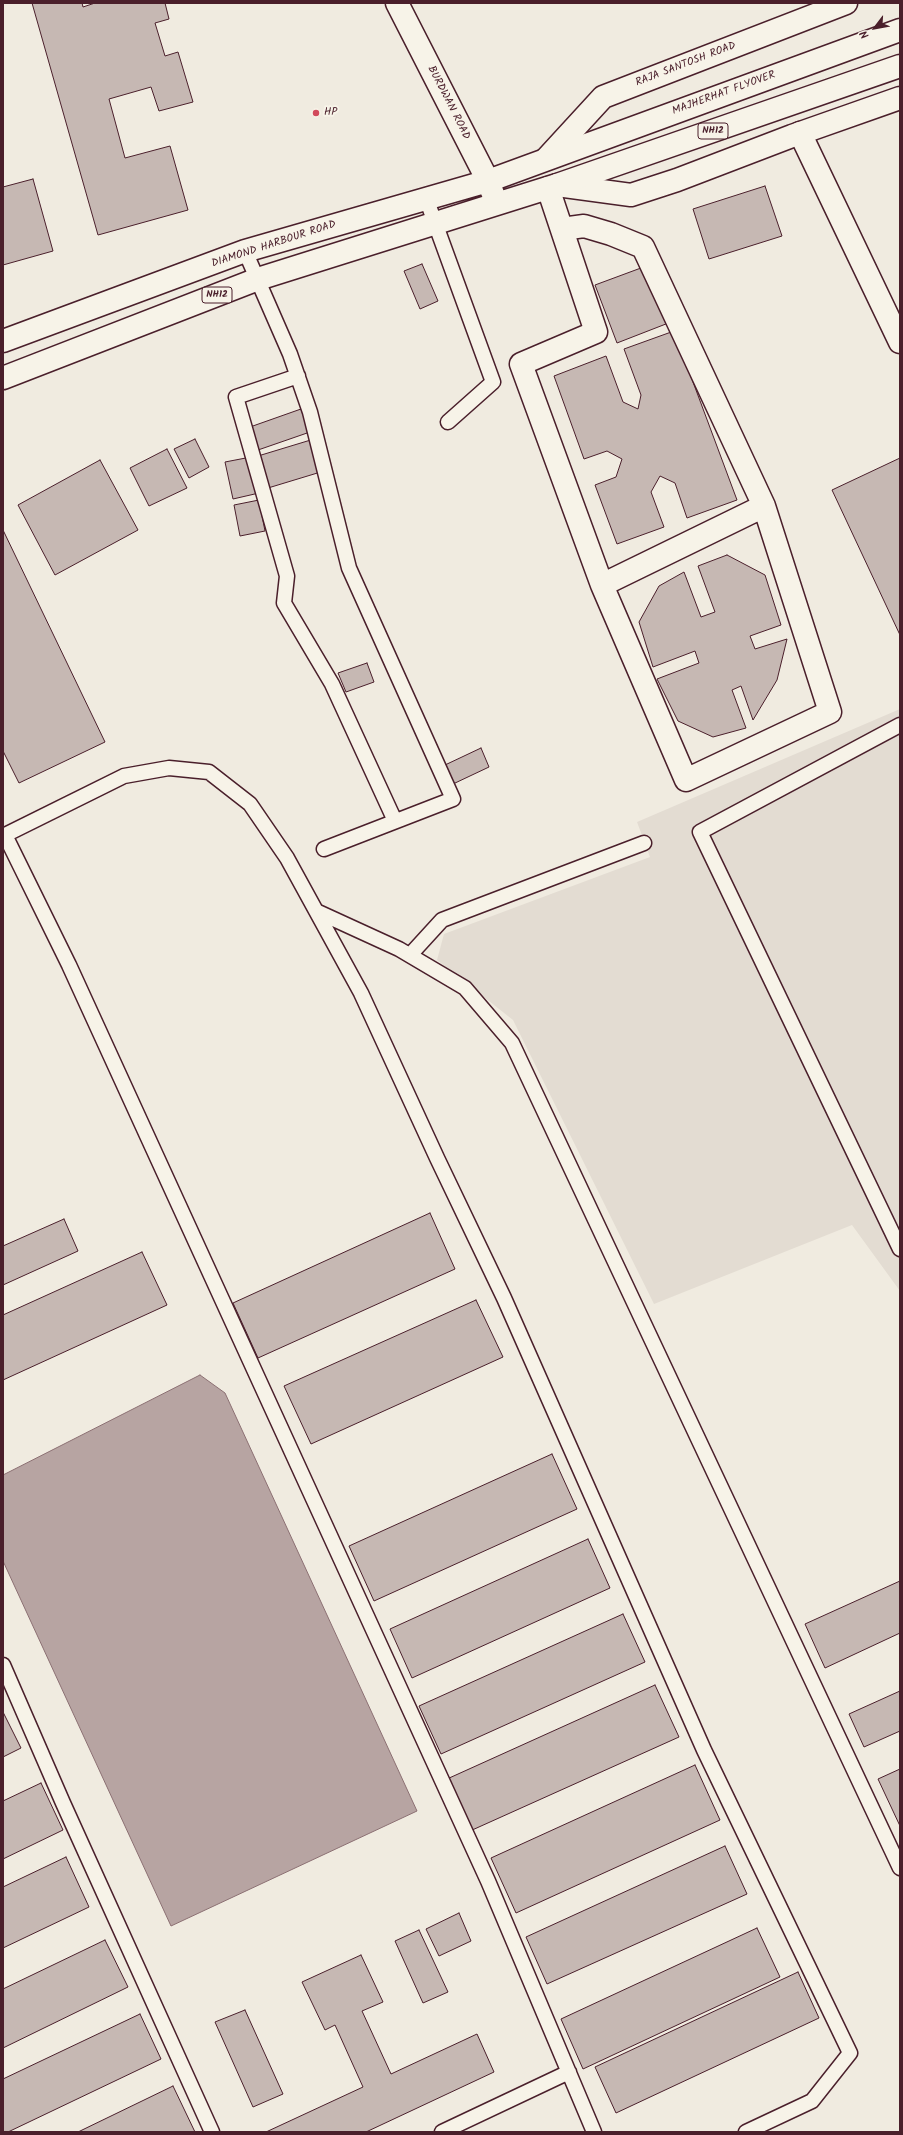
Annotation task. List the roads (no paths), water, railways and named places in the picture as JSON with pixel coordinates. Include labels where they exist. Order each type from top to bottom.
[{"type":"main road","name":"BURDWAN ROAD","points":[[397,3],[488,181],[496,204]]},
{"type":"main road","name":"RAJA SANTOSH ROAD","points":[[547,158],[603,97],[846,3]]},
{"type":"main road","name":"MAJHERHAT FLYOVER","points":[[547,158],[900,30]]},
{"type":"main road","name":"NH12","points":[[3,378],[258,279],[552,186],[900,66]]},
{"type":"main road","points":[[562,229],[584,226],[611,234],[643,247],[764,506],[830,712],[686,780],[602,585],[521,364],[596,332],[562,229],[552,186],[631,194],[677,180],[800,133],[900,98]]},
{"type":"main road","points":[[800,133],[900,342]]},
{"type":"main road","name":"DIAMOND HARBOUR ROAD","points":[[3,341],[246,252],[488,181],[547,158]]},
{"type":"main road","points":[[602,585],[764,506]]},
{"type":"lane","points":[[426,198],[493,382],[448,422]]},
{"type":"lane","points":[[246,252],[298,376],[310,412],[350,568],[453,799],[324,849]]},
{"type":"lane","points":[[298,376],[236,397],[287,576],[284,603],[332,684],[395,821]]},
{"type":"lane","points":[[899,1245],[700,832],[900,726]]},
{"type":"lane","points":[[594,2132],[488,1881],[69,965],[4,835],[124,776],[169,768],[210,772],[250,804],[287,858],[361,993],[436,1158],[504,1298],[704,1750],[850,2053],[812,2101],[746,2132]]},
{"type":"lane","points":[[410,955],[442,920],[644,843]]},
{"type":"lane","points":[[316,911],[410,955],[465,988],[512,1044],[900,1868]]},
{"type":"lane","points":[[3,1665],[63,1803],[212,2132]]},
{"type":"lane","points":[[442,2132],[569,2072]]},
{"type":"place","name":"HP","points":[[316,113]]}]
